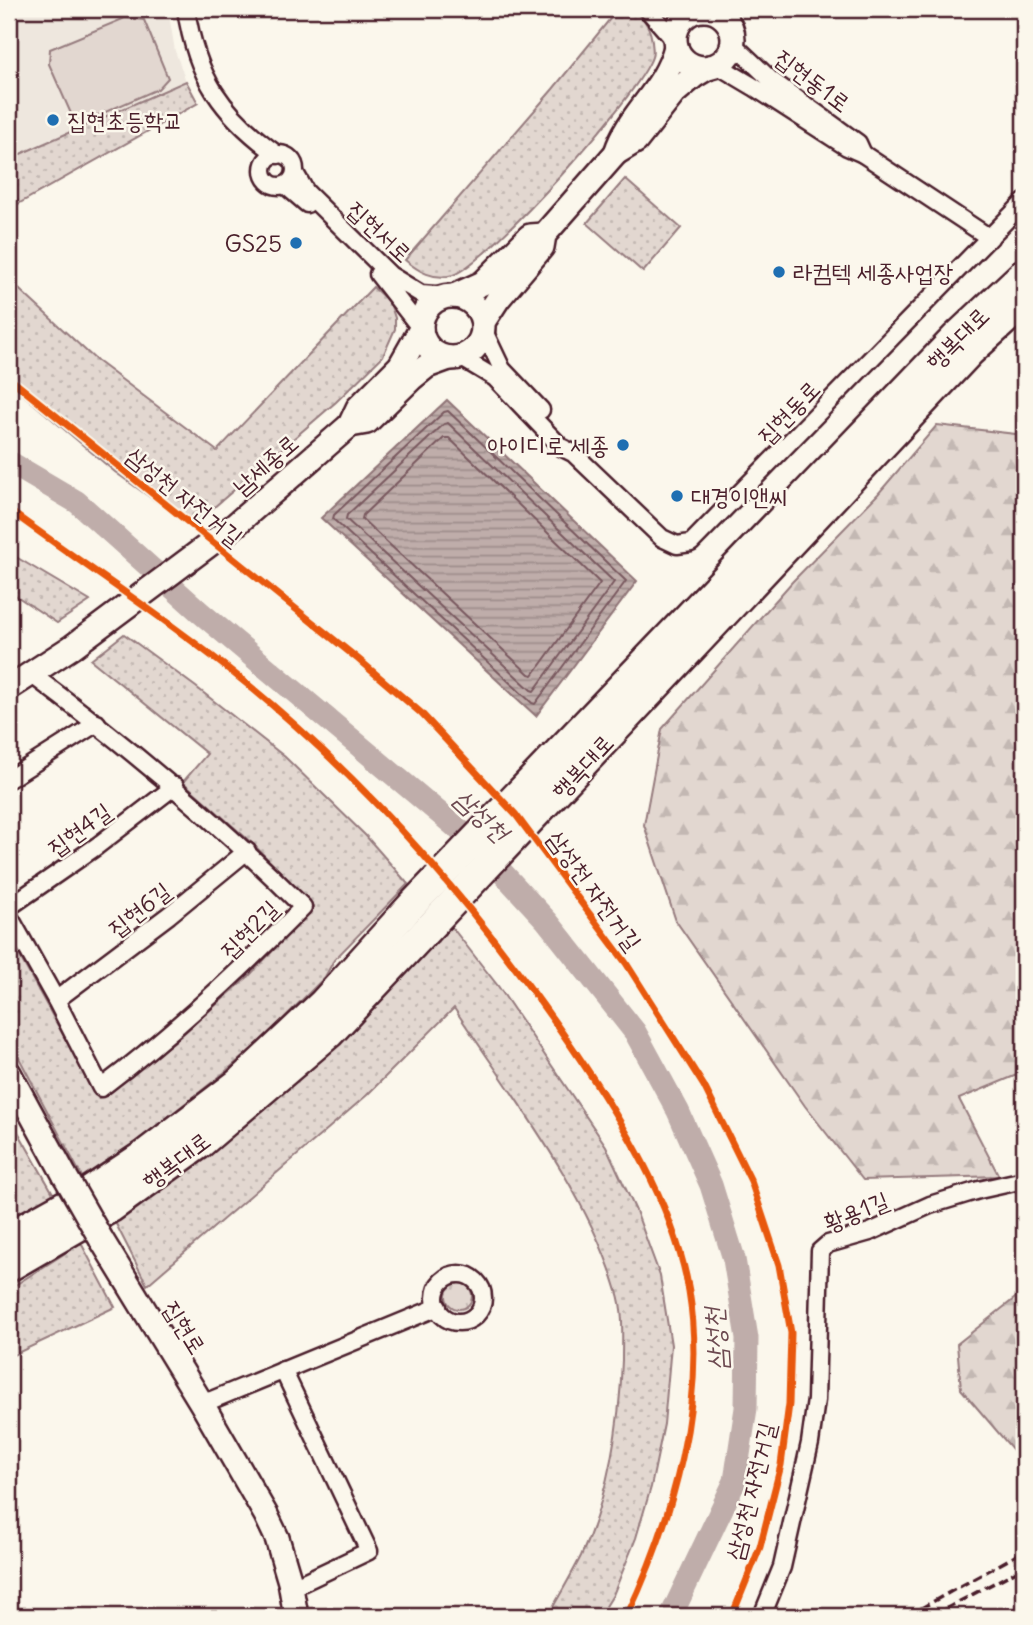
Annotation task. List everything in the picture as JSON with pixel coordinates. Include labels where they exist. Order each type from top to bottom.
[{"type":"highway","points":[[1019,288],[1024,256]]},
{"type":"highway","name":"행복대로","points":[[9,1236],[90,1191],[145,1154],[237,1084],[323,1003],[412,905],[533,798],[970,352],[1019,288]]},
{"type":"highway","name":"행복대로","points":[[9,1267],[111,1208],[200,1143],[330,1033],[430,927],[533,798]]},
{"type":"street","points":[[186,9],[198,64],[216,96],[258,141],[278,155],[290,159],[295,168],[290,179],[274,186],[266,180],[264,165],[240,131],[234,117]]},
{"type":"street","points":[[647,9],[685,61],[692,65],[713,66]]},
{"type":"street","points":[[616,153],[621,137],[671,67],[678,26],[688,14],[699,9],[724,17],[733,38]]},
{"type":"street","points":[[544,234],[530,236],[483,283],[434,301],[426,309],[421,329],[430,349],[454,357],[475,348],[483,326],[498,299],[542,247],[544,234],[616,153],[636,141],[674,93],[694,76],[727,56],[743,9]]},
{"type":"street","name":"집현동1로","points":[[733,38],[771,80],[858,143],[863,154]]},
{"type":"street","name":"집현동1로","points":[[713,66],[754,87],[847,147],[863,154],[990,238]]},
{"type":"street","points":[[264,165],[271,157],[278,155]]},
{"type":"street","name":"집현서로","points":[[290,179],[390,275],[421,294],[452,296]]},
{"type":"street","name":"집현서로","points":[[290,179],[382,277],[421,329]]},
{"type":"street","name":"집현동로","points":[[454,357],[495,378],[561,447],[573,453],[662,538],[677,545],[691,543],[1024,202]]},
{"type":"street","points":[[452,296],[473,304],[483,326]]},
{"type":"street","name":"집현동로","points":[[483,326],[502,369],[571,443],[573,453]]},
{"type":"street","name":"남세종로","points":[[9,688],[112,617],[234,526],[350,425],[358,408],[400,366],[421,329]]},
{"type":"street","name":"남세종로","points":[[350,425],[367,422],[419,372],[435,362],[454,357]]},
{"type":"street","name":"집현2길","points":[[9,916],[57,1000],[101,1087],[205,1004],[303,907],[247,851],[174,786],[97,723],[31,674]]},
{"type":"street","points":[[9,779],[97,723]]},
{"type":"street","name":"집현4길","points":[[9,907],[97,846],[174,786]]},
{"type":"street","name":"집현6길","points":[[57,1000],[169,915],[247,851]]},
{"type":"street","name":"집현로","points":[[9,1073],[101,1239],[202,1404],[272,1526],[291,1588],[296,1616]]},
{"type":"street","name":"황용1길","points":[[762,1616],[782,1567],[810,1443],[816,1400],[820,1251],[828,1244],[870,1232],[930,1205],[1024,1180]]},
{"type":"street","points":[[202,1404],[438,1307]]},
{"type":"street","points":[[283,1370],[369,1551],[291,1588]]},
{"type":"shaded area","name":"집현초등학교","points":[[9,9],[168,9],[175,51],[186,81],[9,158]]},
{"type":"green space","points":[[618,9],[632,11],[642,18],[651,34],[653,55],[621,105],[593,139],[498,241],[453,275],[433,276],[405,260],[553,89]]},
{"type":"green space","points":[[125,18],[144,20],[168,78],[158,89],[76,125],[49,64],[50,49]]},
{"type":"green space","points":[[186,81],[198,103],[9,209],[9,159]]},
{"type":"green space","points":[[625,179],[681,228],[643,272],[587,223]]},
{"type":"green space","points":[[9,280],[97,361],[217,451],[373,287],[390,303],[395,329],[383,356],[336,402],[191,527],[115,472],[9,383]]},
{"type":"green space","points":[[937,425],[1024,435],[1024,1072],[959,1099],[999,1176],[863,1180],[805,1106],[676,921],[644,825],[662,729],[792,582],[878,494]]},
{"type":"green space","points":[[9,552],[90,601],[57,623],[9,591]]},
{"type":"green space","points":[[124,634],[285,757],[366,836],[408,884],[334,960],[325,977],[260,1042],[133,1144],[82,1177],[9,1039],[9,937],[98,1098],[175,1041],[249,976],[314,907],[254,845],[183,782],[207,754],[91,660]]},
{"type":"green space","points":[[451,926],[498,986],[606,1146],[636,1211],[660,1276],[671,1345],[664,1424],[651,1487],[636,1538],[613,1595],[600,1616],[548,1616],[590,1534],[599,1510],[611,1460],[621,1384],[622,1325],[619,1299],[604,1254],[568,1181],[454,1008],[367,1095],[147,1285],[115,1222],[266,1108],[355,1024]]},
{"type":"green space","points":[[9,1116],[54,1195],[9,1221]]},
{"type":"green space","points":[[81,1243],[115,1307],[9,1357],[9,1289]]},
{"type":"green space","points":[[459,1283],[468,1287],[472,1296],[468,1305],[459,1309],[450,1305],[446,1296],[450,1287]]},
{"type":"green space","points":[[1024,1291],[1024,1449],[1013,1450],[961,1389],[957,1344]]},
{"type":"water","points":[[447,400],[637,581],[536,716],[321,518]]},
{"type":"waterway","name":"삼성천","points":[[9,462],[77,502],[201,613],[475,843],[547,921],[635,1032],[678,1111],[711,1185],[734,1259],[747,1338],[746,1408],[735,1481],[671,1616]]},
{"type":"railway","points":[[907,1616],[1024,1551]]},
{"type":"railway","points":[[932,1616],[1024,1567]]},
{"type":"cycle path","name":"삼성천 자전거길","points":[[9,378],[358,659],[421,713],[516,815],[626,963],[704,1086],[751,1181],[779,1265],[791,1333],[789,1404],[781,1465],[760,1547],[732,1616]]},
{"type":"cycle path","points":[[9,510],[217,660],[293,723],[338,765],[422,853],[500,947],[572,1047],[627,1133],[658,1195],[682,1258],[693,1332],[693,1374],[682,1458],[659,1539],[627,1616]]},
{"type":"place","name":"집현초등학교","points":[[53,120]]},
{"type":"place","name":"GS25","points":[[296,243]]},
{"type":"place","name":"라컴텍 세종사업장","points":[[779,272]]},
{"type":"place","name":"아이디로 세종","points":[[623,445]]},
{"type":"place","name":"대경이앤씨","points":[[677,496]]}]
